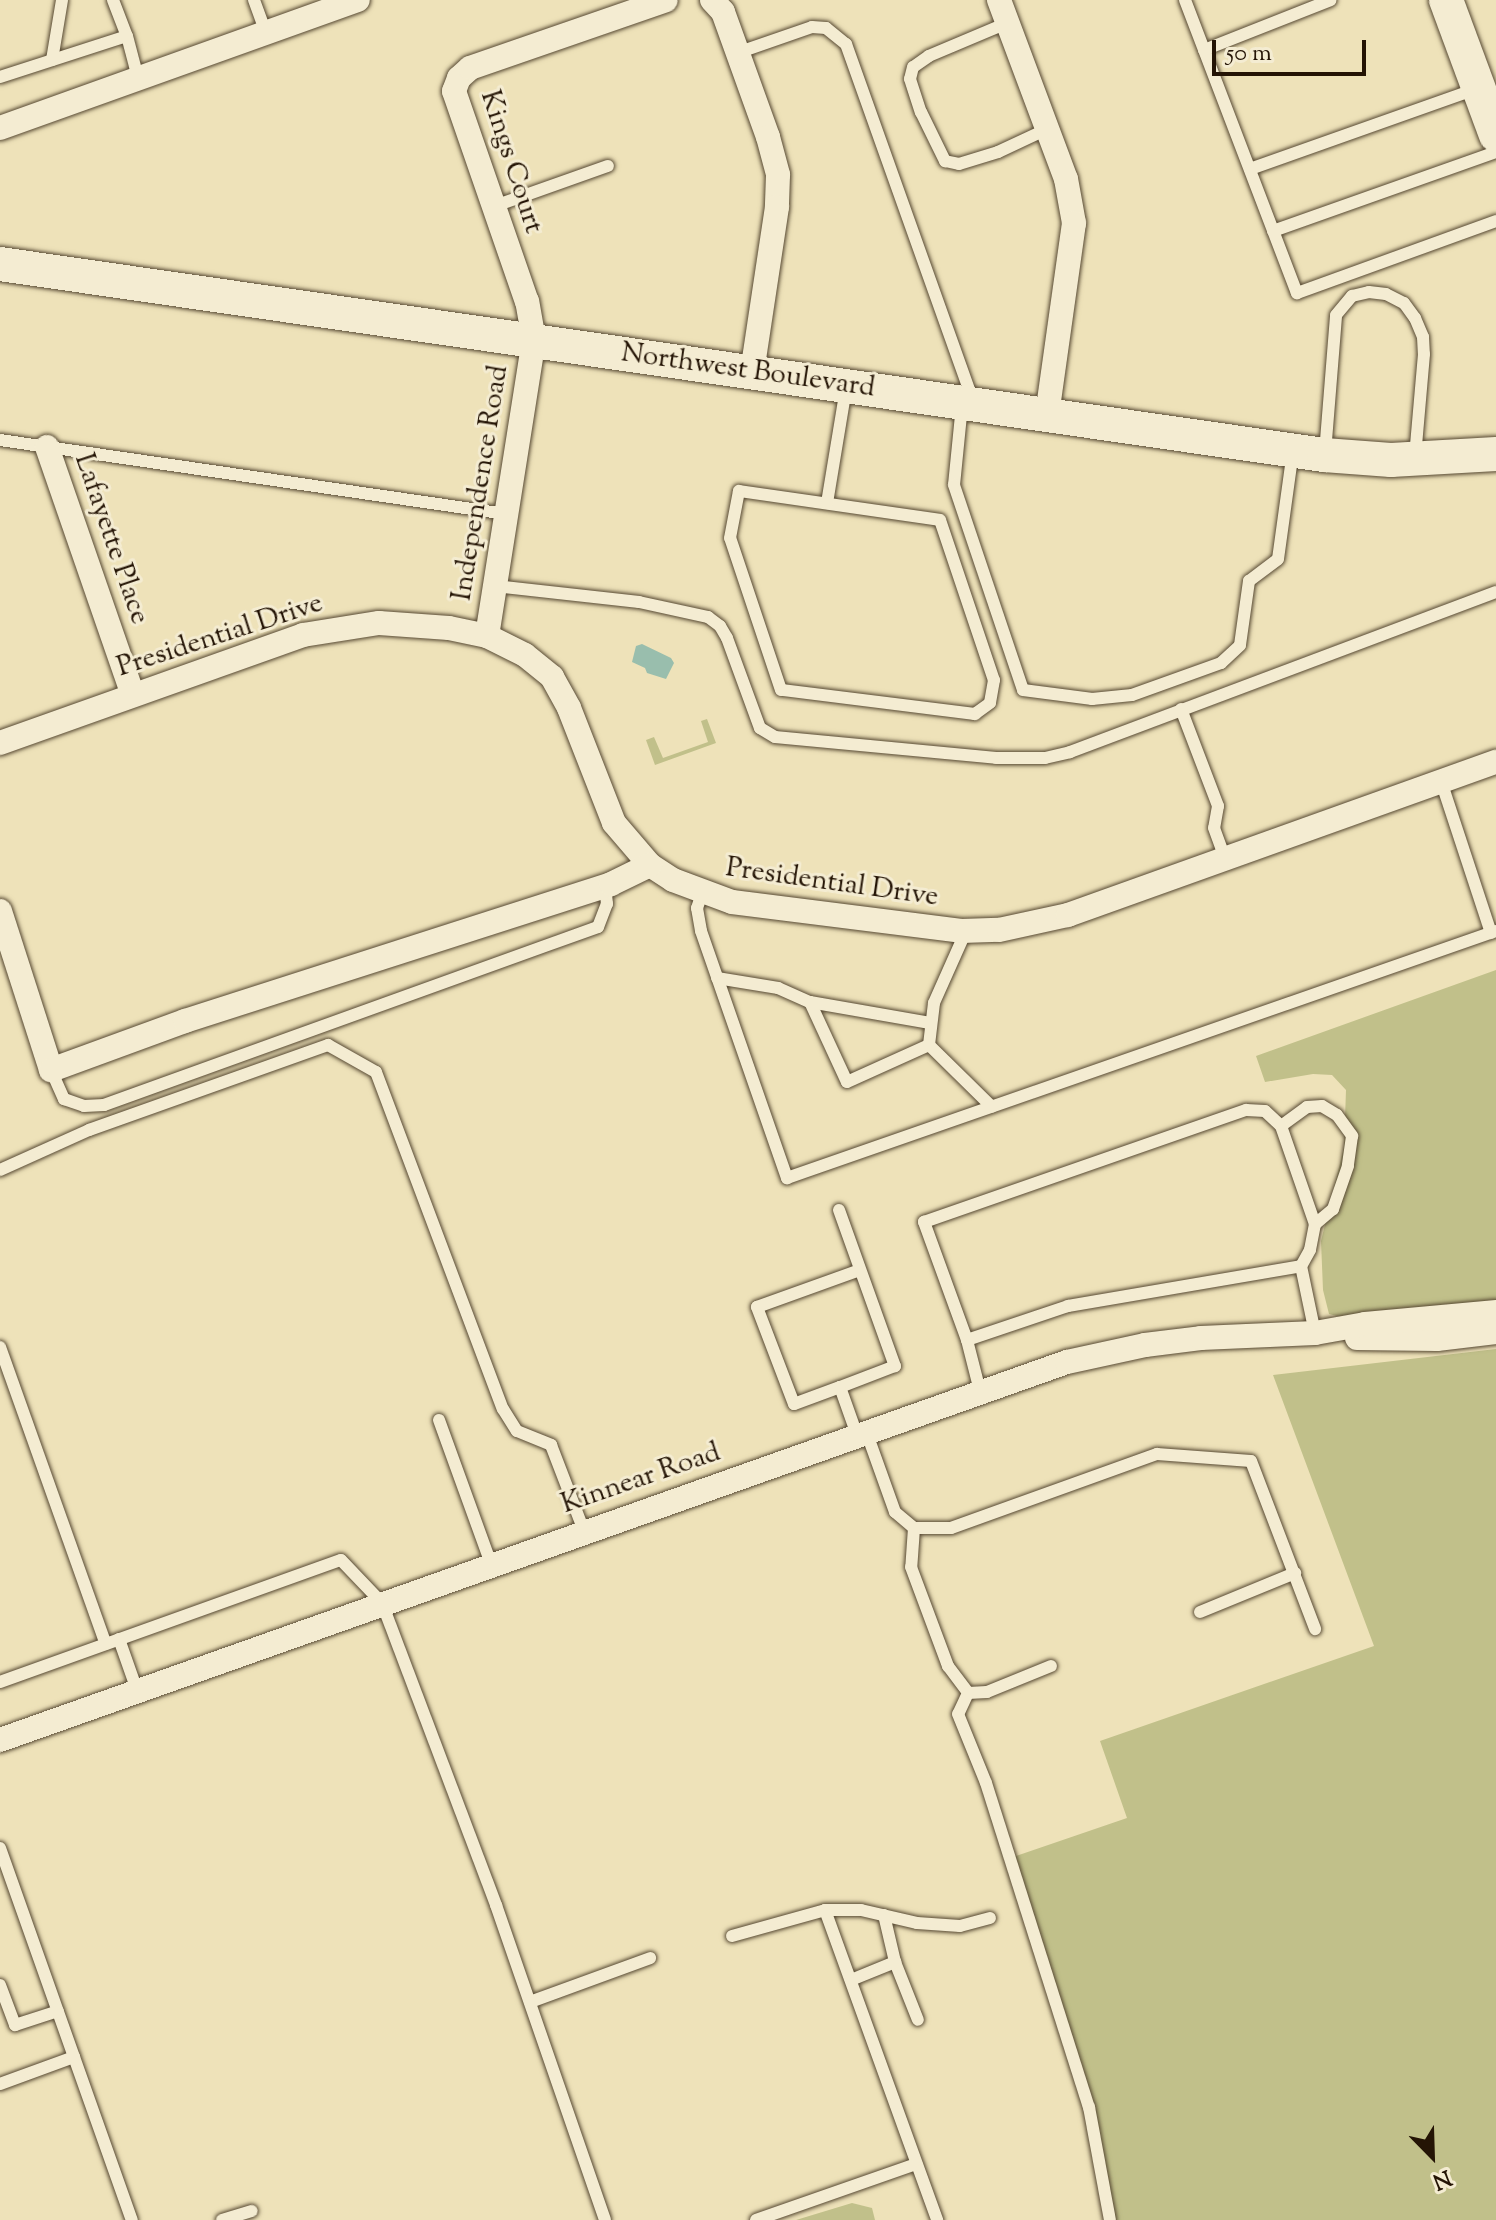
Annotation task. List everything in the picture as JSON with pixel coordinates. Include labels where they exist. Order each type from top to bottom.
[{"type":"main road","points":[[1446,0],[1496,135]]},
{"type":"main road","name":"Northwest Boulevard","points":[[0,264],[1309,453],[1414,459],[1496,454]]},
{"type":"street","points":[[0,128],[358,0]]},
{"type":"street","name":"Kings Court","points":[[534,340],[527,302],[456,106],[454,91],[459,78],[470,68],[666,0]]},
{"type":"street","points":[[712,0],[723,12],[778,175],[777,207],[752,372]]},
{"type":"street","points":[[1003,12],[1066,179],[1074,223],[1047,414]]},
{"type":"street","name":"Independence Road","points":[[487,636],[534,340]]},
{"type":"street","name":"Lafayette Place","points":[[47,447],[133,695]]},
{"type":"street","name":"Presidential Drive","points":[[0,743],[303,635],[379,623],[417,625],[487,636],[525,655],[552,677],[569,708],[614,823],[650,865],[702,893],[732,902],[966,931],[1037,925],[1496,762]]},
{"type":"street","points":[[0,911],[51,1070],[200,1016],[605,886],[650,865]]},
{"type":"street","name":"Kinnear Road","points":[[0,1740],[1067,1362],[1145,1345],[1230,1336],[1315,1333],[1365,1324],[1496,1312]]},
{"type":"street","name":"Kinnear Road","points":[[1315,1333],[1366,1339],[1437,1339],[1496,1332]]},
{"type":"lane","points":[[52,60],[62,0]]},
{"type":"lane","points":[[113,0],[138,78]]},
{"type":"lane","points":[[254,0],[266,33]]},
{"type":"lane","points":[[1185,0],[1297,293],[1496,221]]},
{"type":"lane","points":[[1204,50],[1331,0]]},
{"type":"lane","points":[[1003,12],[913,67],[910,79],[921,112],[945,161],[959,164],[998,152],[1047,129]]},
{"type":"lane","points":[[737,53],[812,27],[826,28],[846,44],[969,403],[954,485],[1023,690],[1092,699],[1132,695],[1221,663],[1240,645],[1249,581],[1278,559],[1309,453],[1336,315],[1352,296],[1369,292],[1386,294],[1404,303],[1423,337],[1414,459]]},
{"type":"lane","points":[[0,77],[127,36]]},
{"type":"lane","points":[[1250,169],[1479,88]]},
{"type":"lane","points":[[1273,231],[1496,152]]},
{"type":"lane","points":[[492,207],[608,166]]},
{"type":"lane","points":[[827,503],[846,385]]},
{"type":"lane","points":[[0,440],[506,514]]},
{"type":"lane","points":[[739,491],[827,503],[940,520],[994,680],[990,703],[975,714],[781,690],[730,538],[739,491]]},
{"type":"lane","points":[[495,586],[639,602],[708,617],[720,626],[727,638],[760,728],[775,737],[996,758],[1045,758],[1070,752],[1496,592]]},
{"type":"lane","points":[[1181,709],[1218,806],[1214,828],[1225,859]]},
{"type":"lane","points":[[702,893],[697,908],[701,931],[787,1178],[1494,932],[1460,847],[1441,781]]},
{"type":"lane","points":[[51,1070],[64,1099],[84,1106],[104,1105],[587,932],[598,927],[607,904],[605,886]]},
{"type":"lane","points":[[966,931],[934,1003],[929,1045],[992,1107]]},
{"type":"lane","points":[[717,978],[778,988],[810,1002],[930,1023]]},
{"type":"lane","points":[[810,1002],[847,1082],[929,1045]]},
{"type":"lane","points":[[0,1170],[89,1130],[328,1045],[376,1072],[503,1409],[517,1431],[551,1445],[584,1531]]},
{"type":"lane","points":[[1281,1126],[1307,1107],[1322,1106],[1337,1115],[1352,1136],[1348,1166],[1333,1209],[1315,1224]]},
{"type":"lane","points":[[980,1391],[967,1340],[924,1222],[1246,1110],[1265,1111],[1281,1126],[1315,1224],[1310,1250],[1301,1266],[1315,1333]]},
{"type":"lane","points":[[839,1210],[895,1366],[794,1404],[757,1307],[860,1270]]},
{"type":"lane","points":[[967,1340],[1068,1306],[1301,1266]]},
{"type":"lane","points":[[0,1347],[112,1642],[137,1690]]},
{"type":"lane","points":[[840,1387],[895,1512],[914,1528],[951,1528],[1157,1454],[1251,1461],[1315,1629]]},
{"type":"lane","points":[[439,1420],[491,1564]]},
{"type":"lane","points":[[914,1528],[911,1567],[948,1666],[968,1693]]},
{"type":"lane","points":[[0,1682],[341,1560],[382,1603],[530,2002],[605,2220]]},
{"type":"lane","points":[[1200,1612],[1295,1573]]},
{"type":"lane","points":[[968,1693],[987,1692],[1051,1666]]},
{"type":"lane","points":[[968,1693],[958,1714],[986,1783],[1089,2107],[1110,2220]]},
{"type":"lane","points":[[0,1848],[132,2220]]},
{"type":"lane","points":[[825,1910],[937,2220]]},
{"type":"lane","points":[[732,1936],[825,1910],[861,1910],[917,1923],[960,1926],[990,1918]]},
{"type":"lane","points":[[884,1915],[895,1962],[918,2020]]},
{"type":"lane","points":[[530,2002],[650,1958]]},
{"type":"lane","points":[[851,1980],[895,1962]]},
{"type":"lane","points":[[0,1985],[15,2025],[58,2011]]},
{"type":"lane","points":[[0,2084],[74,2057]]},
{"type":"lane","points":[[756,2220],[916,2164]]},
{"type":"lane","points":[[222,2220],[252,2211]]},
{"type":"shaded area","points":[[642,644],[671,658],[674,663],[666,679],[647,673],[645,668],[632,662],[636,646]]},
{"type":"shaded area","points":[[707,719],[716,743],[655,765],[646,740],[654,737],[663,758],[708,742],[701,721]]},
{"type":"shaded area","points":[[1496,970],[1496,1307],[1341,1317],[1329,1314],[1323,1290],[1321,1241],[1344,1147],[1346,1090],[1332,1075],[1313,1074],[1265,1082],[1256,1056]]},
{"type":"shaded area","points":[[1496,1349],[1496,2220],[1110,2220],[1089,2107],[1010,1858],[1127,1818],[1100,1741],[1374,1646],[1273,1375]]},
{"type":"shaded area","points":[[852,2203],[872,2208],[875,2220],[796,2220]]}]
